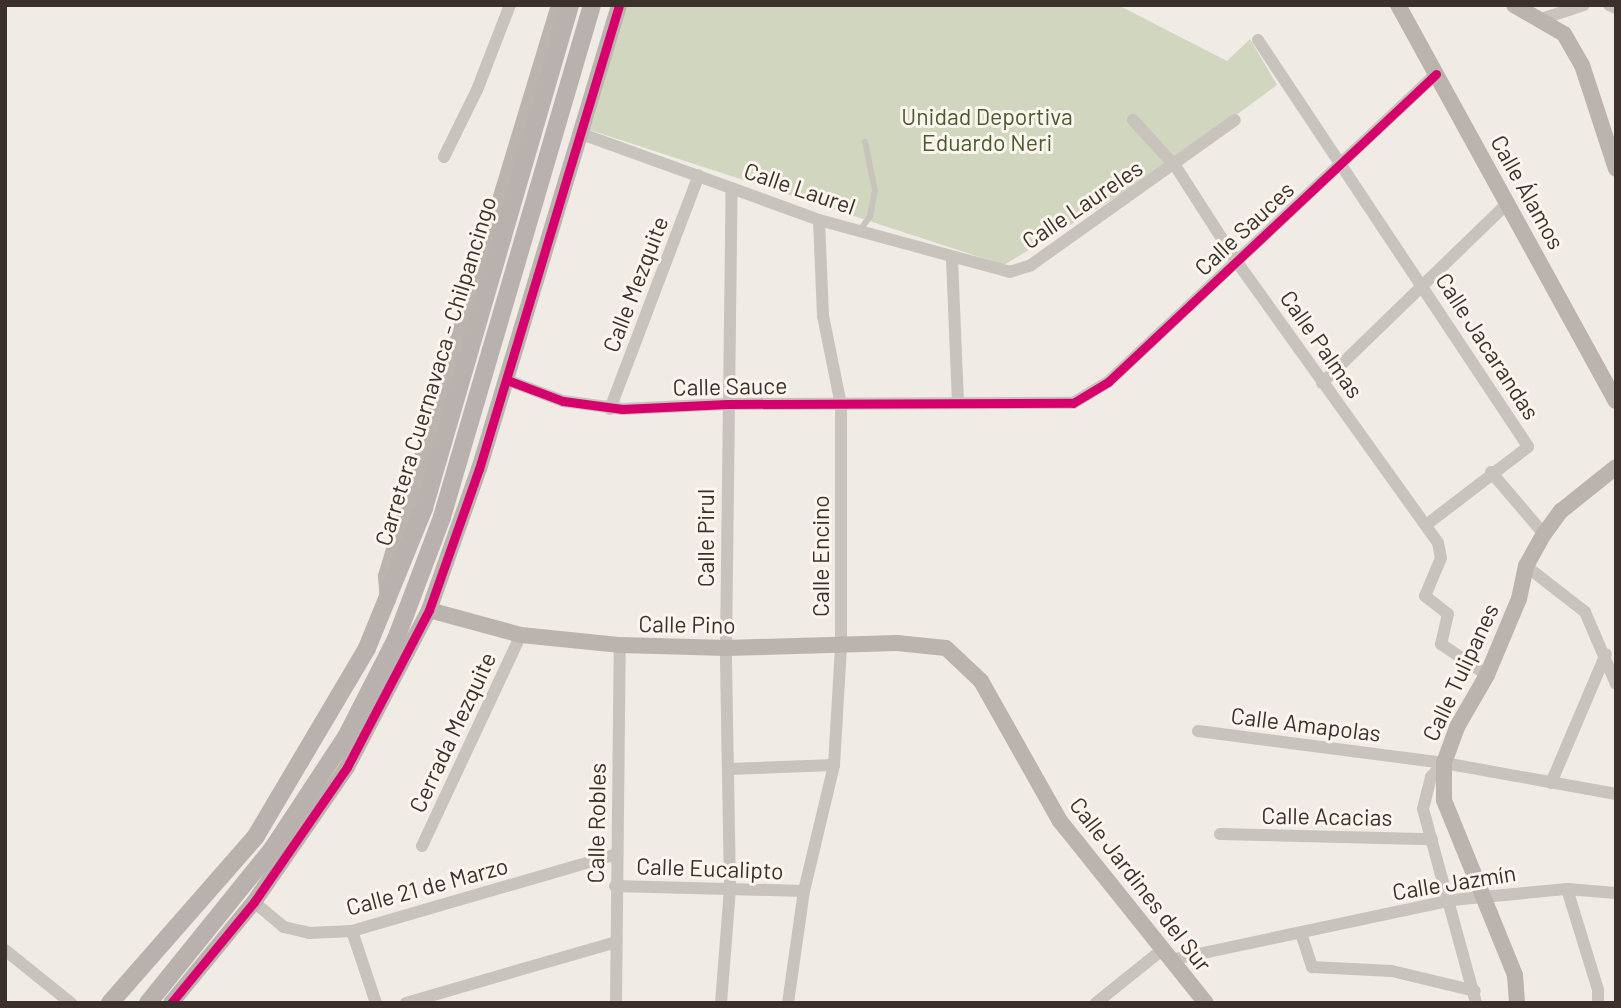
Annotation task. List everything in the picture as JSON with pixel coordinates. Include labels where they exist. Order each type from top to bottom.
[{"type":"main road","name":"Carretera Cuernavaca - Chilpancingo","points":[[110,1003],[256,836],[367,648],[389,601],[424,508],[570,5]]},
{"type":"main road","name":"Carretera Cuernavaca - Chilpancingo","points":[[148,1003],[273,848],[346,737],[396,639],[442,517],[592,5]]},
{"type":"street","points":[[444,157],[477,90],[510,5]]},
{"type":"street","points":[[389,601],[386,576],[559,5]]},
{"type":"street","points":[[171,1003],[254,902],[347,768],[429,610],[507,380],[618,5]]},
{"type":"street","name":"Calle Álamos","points":[[1398,5],[1509,201],[1616,401]]},
{"type":"street","points":[[1514,5],[1564,34],[1582,65],[1616,169]]},
{"type":"street","points":[[1541,19],[1584,5]]},
{"type":"street","points":[[1609,5],[1616,8]]},
{"type":"street","name":"Calle Jacarandas","points":[[1258,40],[1424,284],[1528,447],[1491,472]]},
{"type":"street","name":"Calle Sauces","points":[[1073,403],[1108,382],[1436,74]]},
{"type":"street","name":"Calle Palmas","points":[[1133,120],[1176,167],[1237,262],[1438,543],[1441,558],[1425,596],[1448,614],[1441,644],[1487,675]]},
{"type":"street","name":"Calle Laureles","points":[[1010,272],[1031,265],[1176,167],[1235,120]]},
{"type":"street","name":"Calle Laurel","points":[[579,133],[819,220],[952,259],[1010,272]]},
{"type":"street","name":"Calle Mezquite","points":[[610,409],[699,175]]},
{"type":"street","name":"Calle Pirul","points":[[721,1003],[730,889],[726,648],[727,404],[732,188]]},
{"type":"street","points":[[1322,383],[1509,201]]},
{"type":"street","name":"Calle Encino","points":[[789,1003],[804,891],[834,765],[841,646],[841,405],[823,316],[819,220]]},
{"type":"street","points":[[952,259],[958,401]]},
{"type":"street","name":"Calle Sauce","points":[[507,380],[563,401],[610,409],[727,404],[841,405],[958,401],[1073,403]]},
{"type":"street","name":"Calle Tulipanes","points":[[1517,1003],[1515,975],[1444,800],[1444,763],[1457,727],[1487,675],[1519,598],[1526,566],[1544,534],[1561,511],[1616,467]]},
{"type":"street","points":[[1426,525],[1491,472],[1544,534]]},
{"type":"street","points":[[1526,566],[1585,612],[1606,654],[1616,684]]},
{"type":"street","name":"Calle Pino","points":[[429,610],[521,635],[620,645],[726,648],[897,643],[946,648]]},
{"type":"street","name":"Cerrada Mezquite","points":[[422,846],[521,635]]},
{"type":"street","name":"Calle Robles","points":[[616,1003],[615,886],[620,645]]},
{"type":"street","name":"Calle Jardines del Sur","points":[[946,648],[981,681],[1060,821],[1206,1003]]},
{"type":"street","points":[[1551,783],[1606,654]]},
{"type":"street","name":"Calle Amapolas","points":[[1198,732],[1444,763],[1616,794]]},
{"type":"street","points":[[1444,763],[1431,777],[1423,809],[1452,901],[1475,997]]},
{"type":"street","points":[[729,769],[834,765]]},
{"type":"street","name":"Calle Acacias","points":[[1220,834],[1433,839]]},
{"type":"street","name":"Calle 21 de Marzo","points":[[254,902],[284,926],[309,933],[352,931],[617,854]]},
{"type":"street","name":"Calle Eucalipto","points":[[615,886],[804,891]]},
{"type":"street","points":[[1567,889],[1598,990],[1598,1003]]},
{"type":"street","name":"Calle Jazmín","points":[[1166,955],[1301,933],[1452,901],[1567,889],[1616,894]]},
{"type":"street","points":[[352,931],[376,1003]]},
{"type":"street","points":[[1301,933],[1312,967],[1392,971],[1475,997]]},
{"type":"street","points":[[407,1003],[615,942]]},
{"type":"street","points":[[5,950],[71,1003]]},
{"type":"street","points":[[1096,1003],[1166,955]]},
{"type":"lane","points":[[860,230],[870,216],[875,191],[866,142]]},
{"type":"green space","name":"Unidad Deportiva Eduardo Neri","points":[[615,5],[1118,5],[1227,61],[1250,39],[1277,85],[1164,168],[1004,265],[587,129]]},
{"type":"cycle path","points":[[171,1003],[254,902],[347,767],[429,610],[479,469],[619,5]]},
{"type":"cycle path","points":[[507,380],[563,401],[622,409],[727,404],[1073,403],[1108,382],[1436,74]]}]
